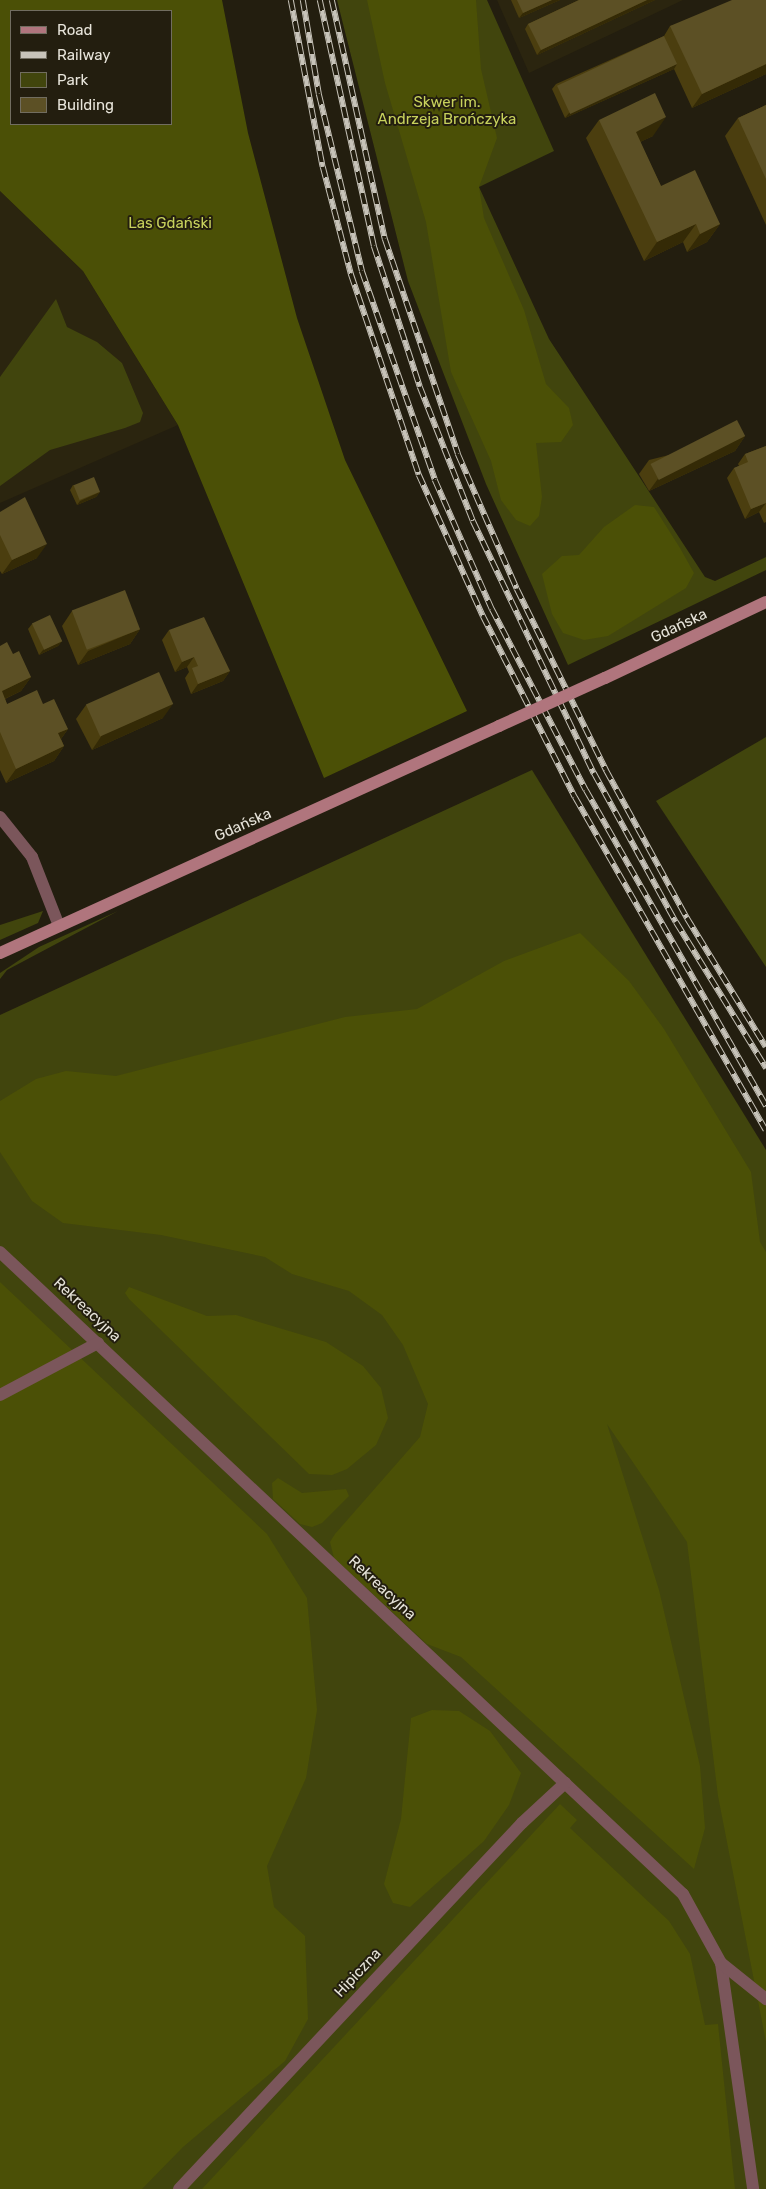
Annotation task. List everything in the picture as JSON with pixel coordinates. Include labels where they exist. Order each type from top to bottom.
[{"type":"main road","name":"Gdańska","points":[[0,953],[605,678],[766,602]]},
{"type":"street","points":[[0,817],[32,857],[59,926]]},
{"type":"street","name":"Rekreacyjna","points":[[0,1252],[683,1894],[721,1963],[753,2189]]},
{"type":"street","points":[[0,1395],[98,1343]]},
{"type":"street","name":"Hipiczna","points":[[179,2189],[522,1823],[565,1783]]},
{"type":"street","name":"Rekreacyjna","points":[[721,1963],[766,1999]]},
{"type":"shaded area","points":[[497,0],[683,0],[529,73]]},
{"type":"shaded area","points":[[0,191],[83,271],[178,425],[0,503]]},
{"type":"green space","name":"Las Gdański","points":[[0,0],[222,0],[248,133],[297,318],[345,460],[467,711],[324,778],[178,425],[83,271],[0,191]]},
{"type":"green space","name":"Skwer im. Andrzeja Brończyka","points":[[337,0],[487,0],[554,151],[479,187],[549,339],[705,577],[715,581],[766,557],[766,570],[568,665],[486,484],[408,281]]},
{"type":"green space","points":[[367,0],[476,0],[481,69],[497,138],[479,187],[484,218],[524,310],[546,384],[569,408],[573,425],[561,442],[536,443],[542,497],[539,516],[530,526],[516,520],[501,500],[491,461],[451,372],[426,222],[385,83]]},
{"type":"green space","points":[[56,299],[67,327],[97,342],[122,363],[143,413],[140,422],[125,428],[50,450],[0,486],[0,377]]},
{"type":"green space","points":[[635,505],[654,507],[680,548],[694,573],[686,588],[608,636],[584,640],[563,633],[552,614],[542,574],[562,556],[579,555],[604,527]]},
{"type":"green space","points":[[766,737],[766,967],[656,801]]},
{"type":"green space","points":[[532,770],[766,1150],[766,2189],[0,2189],[0,1015]]},
{"type":"green space","points":[[43,911],[38,923],[0,940],[0,925]]},
{"type":"green space","points":[[118,911],[7,970],[0,979],[0,973],[39,947]]},
{"type":"green space","points":[[580,933],[629,981],[664,1029],[751,1172],[760,1242],[766,1252],[766,2042],[718,1796],[687,1542],[607,1424],[659,1590],[700,1766],[705,1828],[694,1869],[461,1657],[427,1644],[334,1558],[330,1542],[420,1437],[428,1404],[403,1345],[382,1315],[349,1291],[292,1274],[265,1257],[161,1235],[63,1223],[32,1201],[0,1152],[0,1101],[36,1079],[66,1071],[116,1076],[345,1017],[417,1009],[504,961]]},
{"type":"green space","points":[[0,1282],[267,1534],[307,1598],[317,1710],[306,1778],[267,1866],[274,1907],[305,1936],[308,2019],[285,2061],[183,2147],[142,2189],[0,2189]]},
{"type":"green space","points":[[129,1287],[207,1316],[236,1315],[326,1342],[363,1366],[381,1388],[388,1418],[376,1445],[347,1469],[332,1475],[309,1474],[129,1299],[125,1293]]},
{"type":"green space","points":[[278,1478],[302,1493],[346,1489],[349,1496],[322,1523],[312,1527],[300,1524],[273,1499],[272,1483]]},
{"type":"green space","points":[[432,1710],[459,1711],[490,1731],[521,1773],[509,1805],[484,1841],[410,1907],[393,1903],[384,1884],[401,1819],[411,1718]]},
{"type":"green space","points":[[560,1804],[577,1820],[570,1828],[669,1921],[690,1954],[705,2025],[718,2024],[735,2189],[202,2189]]},
{"type":"building","points":[[517,0],[552,0],[523,13]]},
{"type":"building","points":[[579,0],[647,0],[541,50],[528,24]]},
{"type":"building","points":[[732,0],[766,0],[766,64],[702,94],[670,26]]},
{"type":"building","points":[[664,36],[677,64],[570,114],[557,86]]},
{"type":"building","points":[[655,93],[666,117],[636,132],[661,186],[695,170],[720,224],[700,234],[696,224],[657,242],[599,120]]},
{"type":"building","points":[[766,105],[766,179],[738,118]]},
{"type":"building","points":[[737,420],[745,436],[659,480],[651,464]]},
{"type":"building","points":[[766,446],[766,503],[751,509],[734,468],[748,462],[745,454]]},
{"type":"building","points":[[94,477],[100,492],[80,500],[74,485]]},
{"type":"building","points":[[25,497],[47,544],[12,560],[0,535],[0,512]]},
{"type":"building","points":[[125,590],[140,629],[87,650],[72,610]]},
{"type":"building","points":[[50,615],[62,641],[44,650],[32,623]]},
{"type":"building","points":[[204,617],[230,671],[198,684],[192,668],[198,666],[194,657],[182,662],[169,630]]},
{"type":"building","points":[[7,642],[13,654],[19,651],[31,677],[2,691],[7,704],[37,690],[43,704],[54,699],[68,729],[58,733],[64,746],[16,769],[0,732],[0,646]]},
{"type":"building","points":[[159,672],[173,704],[100,737],[86,705]]},
{"type":"railway","points":[[291,0],[323,167],[351,274],[419,475],[483,616],[575,797],[766,1130]]},
{"type":"railway","points":[[303,0],[319,94],[362,271],[435,480],[492,609],[586,790],[766,1106]]},
{"type":"railway","points":[[320,0],[374,246],[420,387],[473,521],[594,773],[676,922],[766,1068]]},
{"type":"railway","points":[[332,0],[385,239],[458,454],[517,589],[606,770],[687,918],[766,1047]]}]
